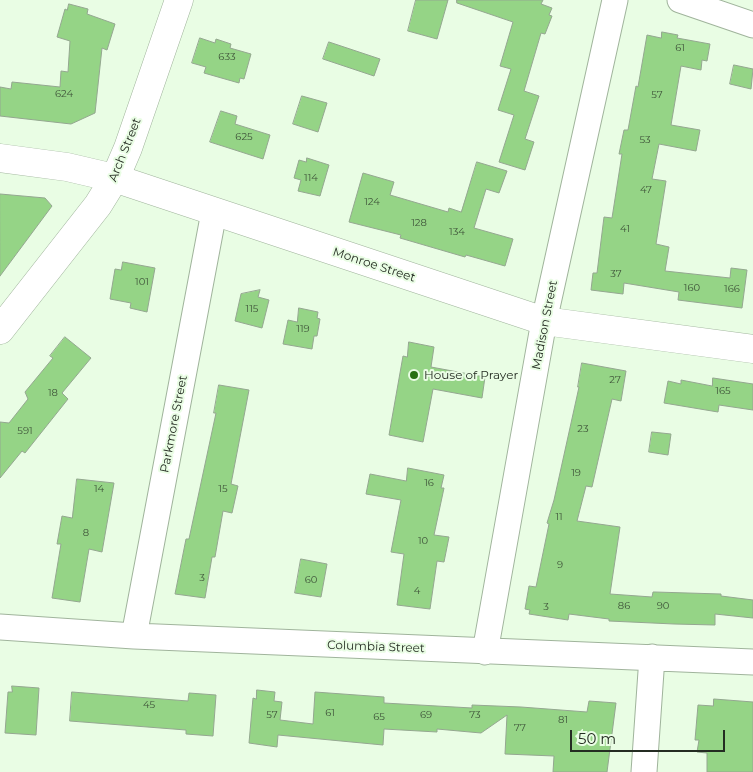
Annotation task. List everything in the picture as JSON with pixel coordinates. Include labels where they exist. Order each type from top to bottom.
[{"type":"street","name":"Arch Street","points":[[0,330],[98,205],[114,178],[128,148],[179,0]]},
{"type":"street","name":"Madison Street","points":[[485,652],[544,321],[615,0]]},
{"type":"street","points":[[680,0],[753,25]]},
{"type":"street","name":"Monroe Street","points":[[0,158],[67,167],[114,178],[544,321],[753,349]]},
{"type":"street","name":"Parkmore Street","points":[[134,636],[214,212]]},
{"type":"street","name":"Columbia Street","points":[[0,627],[134,636],[753,662]]},
{"type":"street","points":[[644,772],[652,657]]},
{"type":"building","points":[[416,0],[448,0],[437,39],[408,31]]},
{"type":"building","points":[[457,0],[543,0],[541,4],[552,8],[549,15],[552,16],[545,34],[541,33],[524,91],[539,96],[525,139],[534,142],[525,170],[499,162],[514,115],[498,110],[511,69],[500,66],[513,22],[457,3]]},
{"type":"building","points":[[69,4],[88,9],[87,14],[115,24],[107,50],[102,48],[95,113],[71,124],[0,116],[0,87],[11,89],[12,82],[60,87],[61,71],[68,72],[70,41],[57,37],[65,9],[67,10]]},
{"type":"building","points":[[662,32],[678,35],[677,38],[710,44],[707,61],[702,60],[701,70],[681,66],[671,125],[700,130],[696,151],[659,144],[652,179],[666,181],[656,244],[669,247],[665,271],[730,278],[731,268],[747,270],[742,308],[678,300],[679,292],[624,283],[623,294],[591,290],[593,273],[597,273],[604,217],[612,218],[622,154],[619,154],[624,130],[628,130],[647,35],[661,38]]},
{"type":"building","points":[[200,38],[215,43],[216,39],[231,44],[230,48],[251,54],[244,79],[240,78],[239,83],[204,73],[206,67],[192,63]]},
{"type":"building","points":[[329,42],[380,59],[374,76],[323,59]]},
{"type":"building","points":[[734,65],[753,69],[751,89],[730,84]]},
{"type":"building","points":[[302,96],[327,103],[318,132],[293,124]]},
{"type":"building","points":[[221,111],[237,116],[235,124],[270,135],[263,159],[210,142]]},
{"type":"building","points":[[307,158],[329,165],[320,196],[298,191],[301,180],[294,178],[299,160],[306,162]]},
{"type":"building","points":[[477,162],[507,171],[499,193],[486,189],[474,228],[513,239],[505,266],[466,255],[465,257],[400,238],[401,235],[349,222],[363,173],[394,182],[390,195],[448,212],[449,208],[461,212]]},
{"type":"building","points":[[0,194],[45,198],[52,206],[0,276]]},
{"type":"building","points":[[123,262],[155,268],[147,312],[130,308],[131,303],[110,299],[115,269],[121,270]]},
{"type":"building","points":[[260,290],[258,297],[269,300],[262,328],[235,321],[241,294]]},
{"type":"building","points":[[299,308],[318,312],[317,318],[320,319],[312,349],[283,344],[288,320],[297,322]]},
{"type":"building","points":[[65,337],[91,358],[62,393],[68,399],[25,453],[22,451],[0,478],[0,422],[9,423],[28,399],[25,392],[53,358],[50,356]]},
{"type":"building","name":"House of Prayer","points":[[409,342],[434,347],[431,367],[485,377],[482,398],[433,389],[423,442],[389,435],[403,356],[407,357]]},
{"type":"building","points":[[582,363],[626,371],[621,401],[612,399],[592,487],[586,486],[577,521],[620,527],[610,594],[652,597],[653,592],[721,594],[721,596],[753,600],[753,618],[715,614],[715,625],[609,621],[609,619],[569,614],[568,620],[529,614],[530,610],[525,609],[529,586],[536,587],[549,524],[547,523],[554,500],[579,387]]},
{"type":"building","points":[[713,378],[753,384],[753,410],[719,405],[718,412],[664,403],[668,381],[681,384],[681,380],[712,386]]},
{"type":"building","points":[[219,385],[249,390],[231,484],[238,486],[232,513],[223,511],[205,598],[175,594],[186,539],[189,539],[216,413],[214,413]]},
{"type":"building","points":[[652,432],[671,434],[668,455],[649,452]]},
{"type":"building","points":[[408,468],[444,475],[441,488],[444,488],[434,535],[449,537],[444,562],[437,561],[430,609],[397,605],[404,554],[391,552],[401,500],[366,494],[370,474],[406,481]]},
{"type":"building","points":[[77,479],[114,483],[102,552],[89,549],[80,602],[52,598],[61,544],[57,544],[62,516],[72,518]]},
{"type":"building","points":[[301,559],[327,564],[321,597],[295,593]]},
{"type":"building","points":[[12,686],[39,688],[36,735],[5,733],[8,692],[12,692]]},
{"type":"building","points":[[257,690],[275,692],[274,701],[282,702],[280,720],[313,724],[315,692],[384,697],[384,703],[472,708],[472,705],[587,712],[589,701],[616,703],[607,772],[553,772],[554,756],[505,754],[507,715],[481,733],[437,729],[437,732],[384,729],[383,745],[278,735],[277,747],[249,743],[253,698],[256,699]]},
{"type":"building","points":[[72,692],[188,701],[189,693],[216,695],[213,736],[186,734],[186,730],[70,721]]},
{"type":"building","points":[[714,699],[753,702],[753,772],[707,772],[707,753],[697,752],[699,740],[695,740],[698,705],[713,706]]},
{"type":"place","name":"House of Prayer","points":[[414,375]]}]
